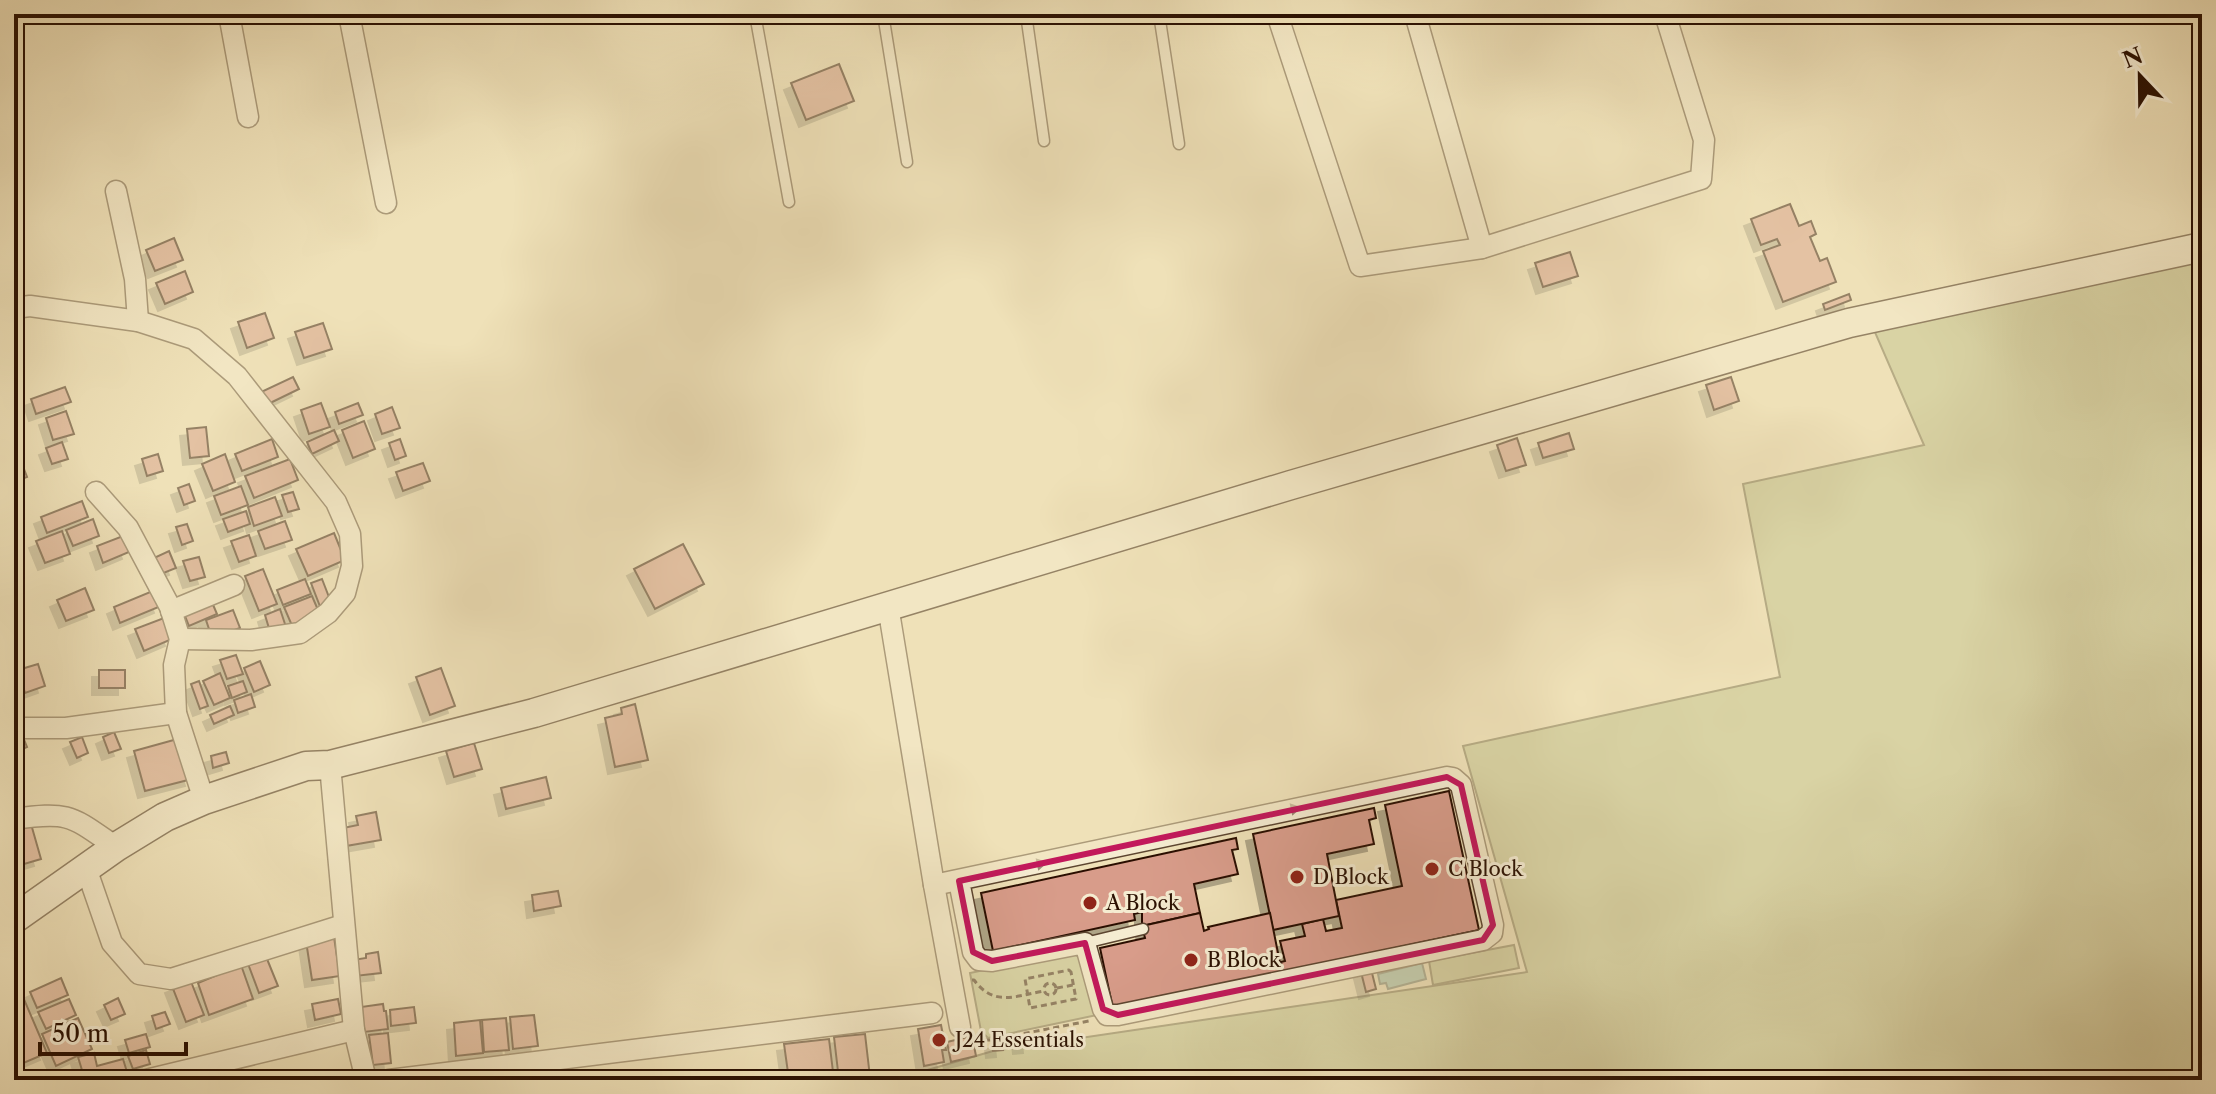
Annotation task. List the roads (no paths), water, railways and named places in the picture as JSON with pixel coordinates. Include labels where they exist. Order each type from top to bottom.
[{"type":"street","points":[[229,14],[248,117]]},
{"type":"street","points":[[349,14],[386,203]]},
{"type":"street","points":[[1277,14],[1360,266],[1482,248],[1701,179],[1704,140],[1665,14]]},
{"type":"street","points":[[1415,14],[1482,248]]},
{"type":"street","points":[[116,191],[135,279],[138,321]]},
{"type":"street","points":[[14,919],[116,847],[165,817],[204,800],[306,766],[330,765],[534,713],[1291,485],[1849,323],[2202,247]]},
{"type":"street","points":[[14,308],[30,306],[138,321],[194,339],[237,376],[336,502],[350,534],[352,566],[345,593],[328,613],[300,633],[251,640],[180,639]]},
{"type":"street","points":[[96,492],[128,528],[171,611],[180,639],[174,665],[176,713],[204,800]]},
{"type":"street","points":[[171,611],[234,585]]},
{"type":"street","points":[[888,606],[939,912],[968,1023]]},
{"type":"street","points":[[14,728],[66,728],[176,713]]},
{"type":"street","points":[[330,765],[354,1030],[366,1080]]},
{"type":"street","points":[[934,885],[1447,777],[1461,785],[1469,850],[1493,925],[1492,933],[1483,940],[1107,1015],[1085,943],[992,961],[979,960],[973,952],[959,881]]},
{"type":"street","points":[[14,819],[48,814],[76,819],[116,847]]},
{"type":"street","points":[[86,868],[112,943],[139,974],[171,979],[343,925]]},
{"type":"street","points":[[939,912],[964,907]]},
{"type":"street","points":[[389,1080],[932,1013]]},
{"type":"street","points":[[146,1080],[171,1077],[354,1030]]},
{"type":"lane","points":[[755,14],[789,202]]},
{"type":"lane","points":[[883,14],[907,162]]},
{"type":"lane","points":[[1026,14],[1044,141]]},
{"type":"lane","points":[[1159,14],[1179,144]]},
{"type":"lane","points":[[1085,943],[1143,929]]},
{"type":"place","name":"C Block","points":[[1432,869]]},
{"type":"place","name":"D Block","points":[[1297,877]]},
{"type":"place","name":"A Block","points":[[1090,903]]},
{"type":"place","name":"B Block","points":[[1191,960]]},
{"type":"place","name":"J24 Essentials","points":[[939,1040]]}]
